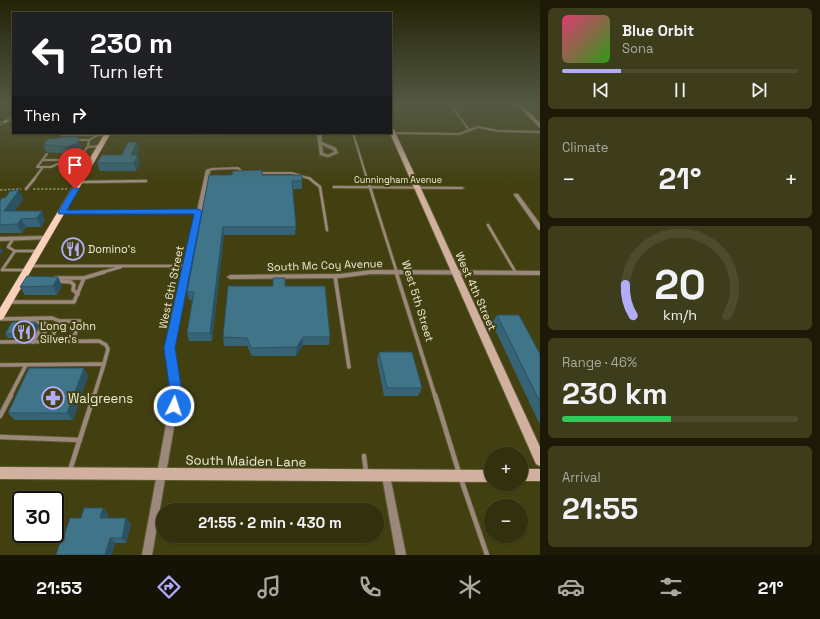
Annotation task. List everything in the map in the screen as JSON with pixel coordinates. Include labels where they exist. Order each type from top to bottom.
[{"type":"main road","points":[[0,317],[108,134]]},
{"type":"street","points":[[317,134],[320,143]]},
{"type":"street","name":"West 4th Street","points":[[392,134],[540,460]]},
{"type":"street","name":"West 6th Street","points":[[147,555],[176,392],[170,348],[188,266],[198,211],[208,170],[212,169]]},
{"type":"street","name":"Cunningham Avenue","points":[[335,187],[462,188]]},
{"type":"street","points":[[516,195],[540,228]]},
{"type":"street","points":[[0,239],[46,238]]},
{"type":"street","name":"South Mc Coy Avenue","points":[[230,278],[335,276],[371,272],[540,273]]},
{"type":"street","name":"South Maiden Lane","points":[[0,473],[484,476]]},
{"type":"street","points":[[528,476],[540,475]]},
{"type":"street","points":[[386,476],[401,555]]},
{"type":"lane","points":[[392,132],[459,134],[467,131]]},
{"type":"lane","points":[[498,131],[540,132]]},
{"type":"lane","points":[[62,135],[108,134]]},
{"type":"lane","name":"West 5th Street","points":[[354,134],[460,476],[487,555]]},
{"type":"lane","points":[[69,140],[89,140],[98,135]]},
{"type":"lane","points":[[47,154],[37,167],[50,167],[84,152],[88,147],[89,140]]},
{"type":"lane","points":[[88,147],[100,146]]},
{"type":"lane","points":[[43,160],[67,160]]},
{"type":"lane","points":[[61,163],[88,168]]},
{"type":"lane","points":[[66,165],[61,172],[88,168]]},
{"type":"lane","points":[[26,189],[43,167]]},
{"type":"lane","points":[[212,169],[238,168],[242,172],[246,173]]},
{"type":"lane","points":[[258,173],[301,174],[316,181],[320,187],[327,230]]},
{"type":"lane","points":[[77,186],[92,181],[146,181]]},
{"type":"lane","points":[[61,212],[198,211]]},
{"type":"lane","points":[[488,225],[516,273]]},
{"type":"lane","points":[[13,238],[8,247],[14,251],[39,251]]},
{"type":"lane","points":[[14,251],[1,270],[27,273],[123,266],[188,266]]},
{"type":"lane","points":[[49,278],[84,278],[123,266]]},
{"type":"lane","points":[[335,276],[349,367]]},
{"type":"lane","points":[[8,302],[74,302],[84,278]]},
{"type":"lane","points":[[53,281],[71,282],[74,287],[73,290],[78,294]]},
{"type":"lane","points":[[0,317],[44,323]]},
{"type":"lane","points":[[22,319],[52,318],[59,320],[80,321],[72,342]]},
{"type":"lane","points":[[50,342],[59,320]]},
{"type":"lane","points":[[34,342],[44,323]]},
{"type":"lane","points":[[41,342],[47,326],[44,323]]},
{"type":"lane","points":[[0,342],[99,341],[104,343],[108,349],[69,474]]},
{"type":"lane","points":[[0,365],[104,364]]},
{"type":"lane","points":[[0,416],[26,365]]},
{"type":"lane","points":[[0,437],[80,440]]},
{"type":"lane","points":[[364,456],[367,476]]},
{"type":"path","points":[[0,190],[77,186]]},
{"type":"building","points":[[74,136],[78,137],[79,140],[76,144],[65,147],[43,144],[48,139]]},
{"type":"building","points":[[128,142],[137,142],[131,155],[138,155],[134,163],[97,163],[102,155],[122,155]]},
{"type":"building","points":[[262,170],[262,175],[302,175],[302,181],[292,181],[296,227],[223,227],[210,333],[187,333],[194,292],[187,292],[209,175],[232,175],[233,171]]},
{"type":"building","points":[[19,190],[4,211],[42,211],[37,218],[21,219],[17,224],[0,225],[0,201],[2,198],[5,198],[10,191]]},
{"type":"building","points":[[27,276],[58,277],[53,286],[20,287]]},
{"type":"building","points":[[273,278],[285,278],[285,286],[325,286],[330,337],[303,337],[297,347],[251,348],[247,338],[223,337],[228,286],[273,286]]},
{"type":"building","points":[[497,315],[519,315],[540,354],[540,402]]},
{"type":"building","points":[[12,322],[36,322],[29,333],[5,334]]},
{"type":"building","points":[[379,352],[412,352],[422,388],[387,388]]},
{"type":"building","name":"Walgreens","points":[[29,368],[84,368],[67,413],[8,413]]},
{"type":"building","points":[[84,508],[103,508],[100,518],[126,518],[122,538],[110,538],[105,555],[56,555],[60,543],[64,543],[64,536],[70,518],[81,518]]},
{"type":"place","name":"Domino's","points":[[73,249]]},
{"type":"place","name":"Long John Silver's","points":[[24,332]]},
{"type":"place","name":"Walgreens","points":[[53,398]]},
{"type":"route","points":[[75,189],[61,212],[198,211],[188,266],[170,348],[176,392],[174,406]]}]
